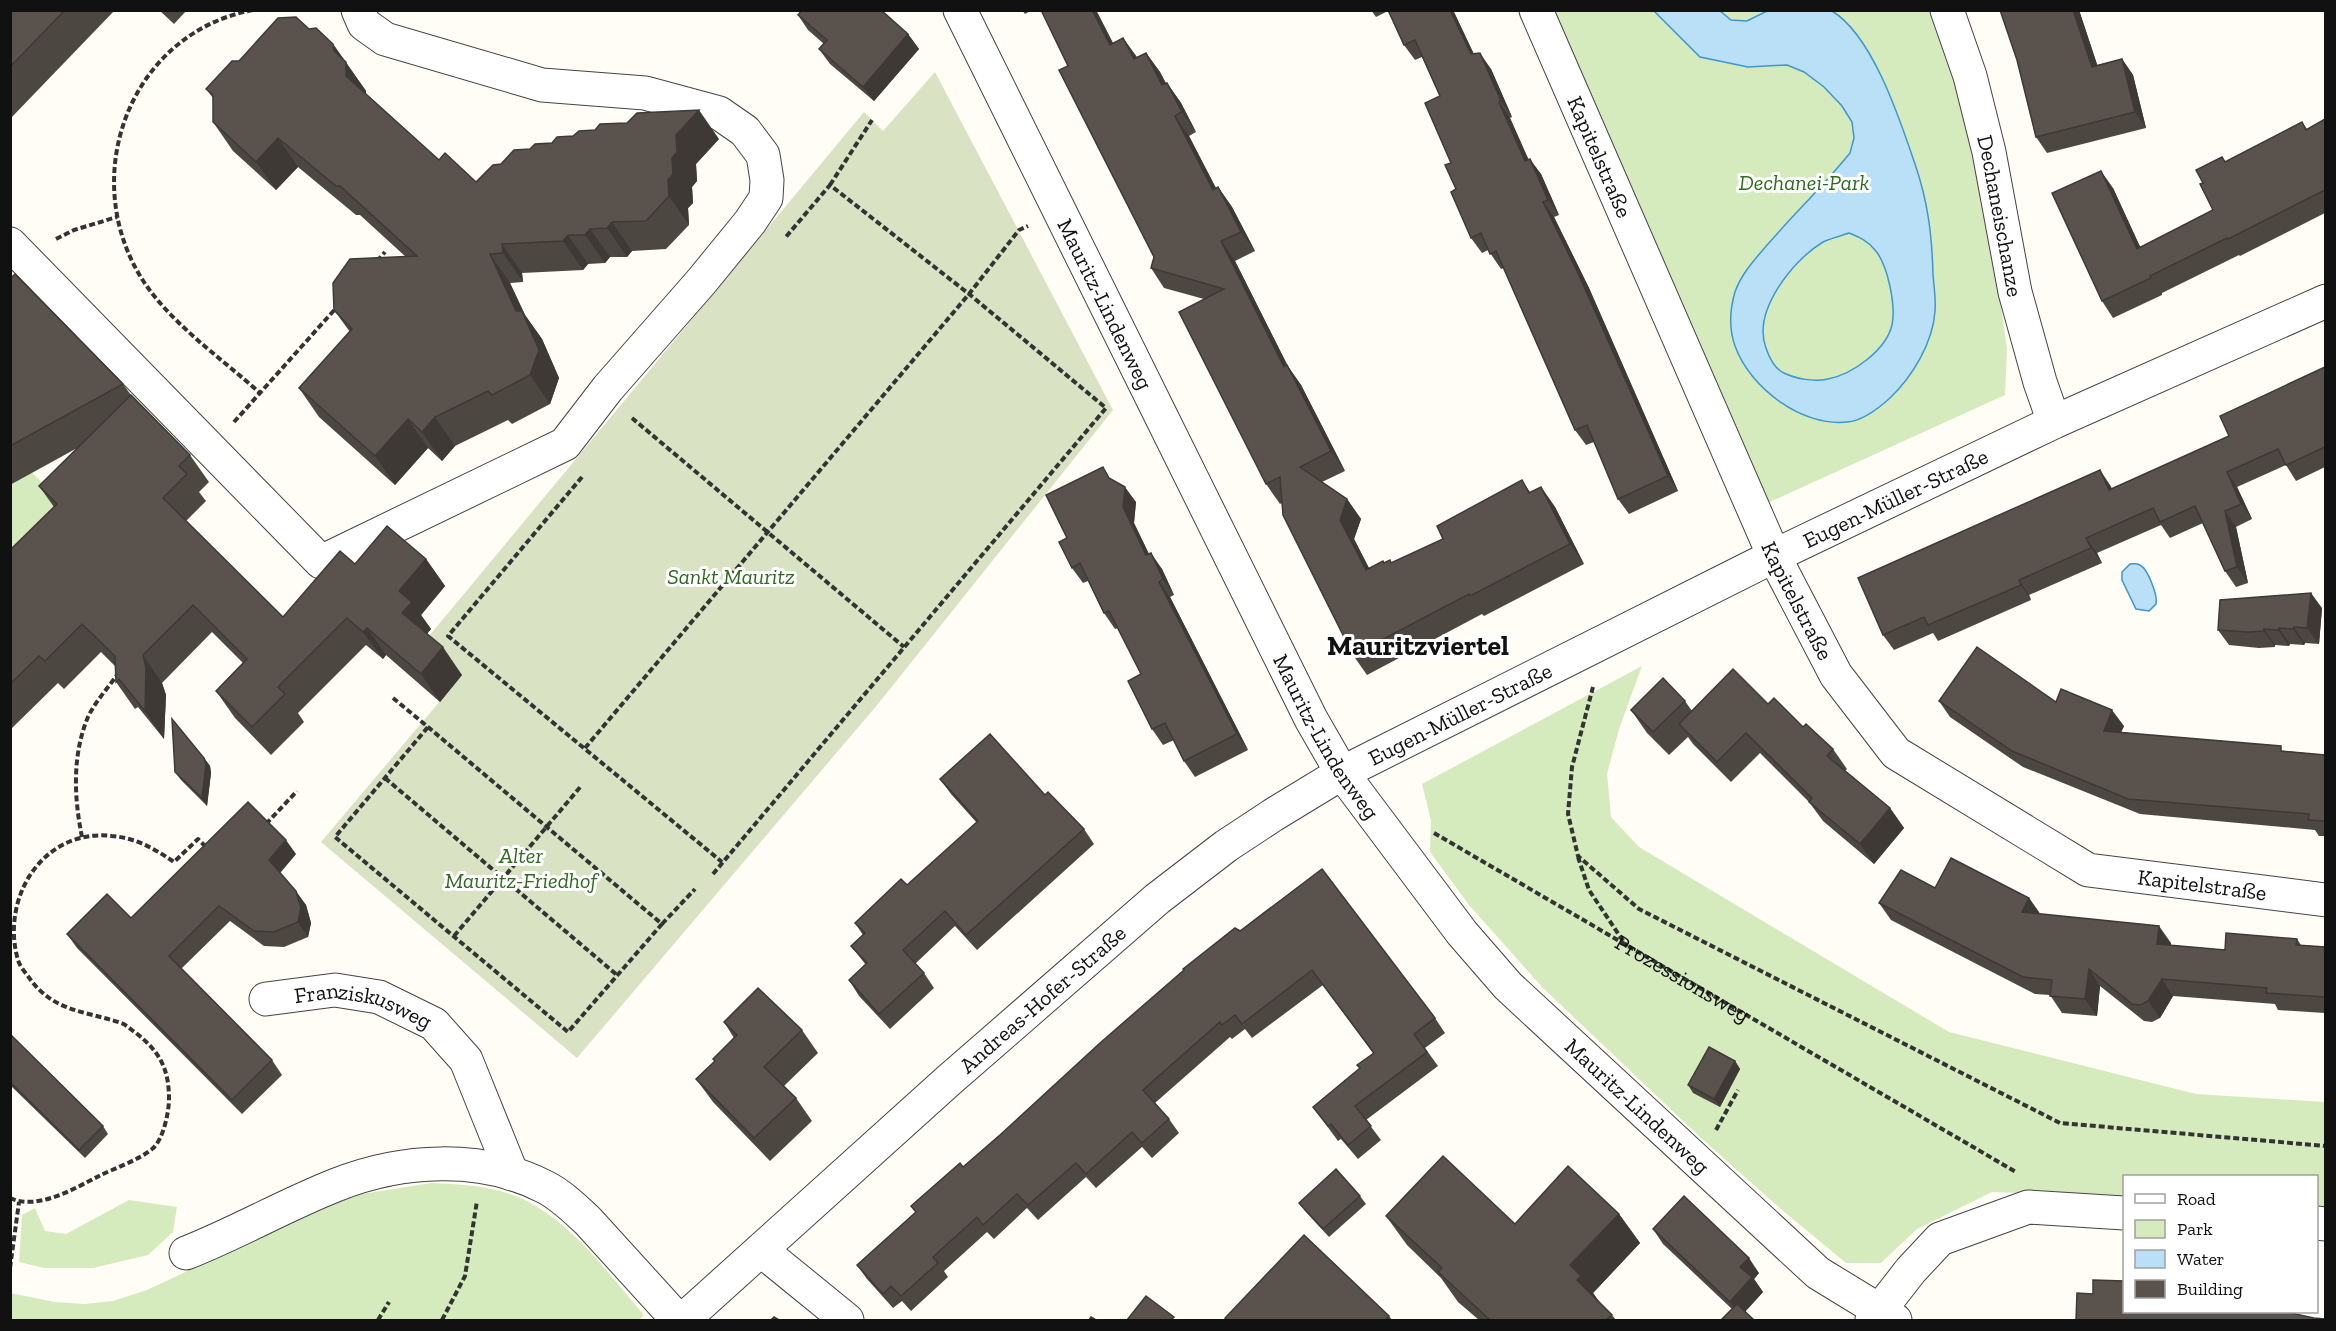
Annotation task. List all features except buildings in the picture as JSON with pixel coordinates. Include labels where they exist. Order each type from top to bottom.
[{"type":"street","points":[[19,253],[321,562],[565,444],[608,388],[750,222],[766,198],[767,180],[764,155],[745,131],[719,113],[645,93],[542,85],[386,39],[364,24],[358,10]]},
{"type":"street","name":"Mauritz-Lindenweg","points":[[960,10],[1311,719],[1342,774],[1482,959],[1524,1001],[1818,1273],[1882,1317]]},
{"type":"street","name":"Kapitelstraße","points":[[1536,10],[1774,556],[1836,675],[1896,753],[2088,870],[2325,900]]},
{"type":"street","name":"Dechaneischanze","points":[[1947,10],[1970,76],[1989,152],[2015,292],[2040,382],[2054,422]]},
{"type":"street","name":"Eugen-Müller-Straße","points":[[1342,774],[1774,556],[2054,422],[2325,301]]},
{"type":"street","name":"Andreas-Hofer-Straße","points":[[681,1320],[948,1081],[1157,899],[1236,840],[1342,774]]},
{"type":"street","name":"Franziskusweg","points":[[266,999],[335,990],[379,997],[434,1024],[466,1060],[497,1170]]},
{"type":"street","points":[[186,1253],[219,1240],[299,1200],[338,1184],[409,1167],[442,1163],[497,1170],[546,1188],[572,1207],[681,1320]]},
{"type":"street","points":[[1882,1317],[1940,1239],[2028,1207],[2123,1213]]},
{"type":"street","points":[[761,1250],[847,1320]]},
{"type":"path","points":[[253,10],[233,14],[209,23],[187,38],[162,60],[133,98],[118,137],[115,158],[117,217],[128,254],[155,297],[260,393]]},
{"type":"path","points":[[784,239],[830,185],[872,120]]},
{"type":"path","points":[[713,873],[1106,408],[969,294],[830,185]]},
{"type":"path","points":[[585,748],[969,294],[1019,230],[1059,212]]},
{"type":"path","points":[[19,253],[46,246],[74,230],[117,217]]},
{"type":"path","points":[[369,270],[385,252]]},
{"type":"path","points":[[211,448],[338,305]]},
{"type":"path","points":[[639,409],[632,418],[904,646]]},
{"type":"path","points":[[586,473],[448,636],[722,862]]},
{"type":"path","points":[[1583,653],[1595,681],[1572,767],[1568,813],[1589,890],[1628,948]]},
{"type":"path","points":[[82,837],[76,805],[76,773],[81,743],[88,717],[120,670]]},
{"type":"path","points":[[393,698],[662,924]]},
{"type":"path","points":[[428,727],[335,837],[567,1032],[695,890]]},
{"type":"path","points":[[385,778],[617,975]]},
{"type":"path","points":[[454,936],[582,785]]},
{"type":"path","points":[[266,824],[297,791]]},
{"type":"path","name":"Prozessionsweg","points":[[1427,829],[2013,1172]]},
{"type":"path","points":[[10,1198],[19,1202],[54,1198],[154,1148],[169,1115],[169,1080],[161,1059],[147,1042],[124,1024],[65,1008],[39,991],[18,963],[12,942],[12,920],[29,874],[52,850],[82,837],[112,836],[149,845],[174,862],[198,839],[211,851]]},
{"type":"path","points":[[1578,856],[1639,909],[2060,1123],[2325,1146]]},
{"type":"path","points":[[1699,1163],[1738,1090]]},
{"type":"path","points":[[442,1320],[465,1276],[497,1170]]},
{"type":"path","points":[[10,1268],[19,1202]]},
{"type":"path","points":[[378,1320],[389,1302]]},
{"type":"green space","name":"Dechanei-Park","points":[[1541,11],[1930,11],[1957,90],[1993,248],[2007,349],[2005,395],[1761,506]]},
{"type":"green space","name":"Sankt Mauritz","points":[[935,72],[1113,410],[878,704],[577,1058],[321,842],[462,675],[424,642],[864,112],[883,131]]},
{"type":"green space","points":[[20,461],[54,494],[63,508],[11,597],[10,485]]},
{"type":"green space","points":[[1642,666],[1619,729],[1607,774],[1611,817],[1639,847],[1949,1032],[2196,1094],[2325,1102],[2325,1207],[2318,1206],[2318,1175],[2123,1175],[2123,1197],[1992,1192],[1917,1229],[1881,1263],[1846,1263],[1701,1138],[1542,987],[1469,905],[1430,852],[1431,821],[1422,784]]},
{"type":"green space","points":[[431,1183],[457,1184],[500,1191],[522,1199],[543,1211],[580,1242],[644,1315],[639,1320],[11,1320],[10,1293],[55,1302],[85,1304],[113,1301],[147,1290],[324,1207],[362,1194]]},
{"type":"green space","points":[[129,1200],[177,1207],[173,1232],[148,1255],[93,1268],[44,1268],[19,1262],[22,1215],[35,1208],[45,1231],[66,1234]]},
{"type":"water","points":[[1654,11],[1720,11],[1731,20],[1747,21],[1767,11],[1832,11],[1847,23],[1860,39],[1883,80],[1915,164],[1926,205],[1935,311],[1926,347],[1913,370],[1890,398],[1864,417],[1847,422],[1830,422],[1813,418],[1780,402],[1765,390],[1742,362],[1733,339],[1731,319],[1735,292],[1749,266],[1850,153],[1854,138],[1852,122],[1842,106],[1824,87],[1804,72],[1787,65],[1748,67],[1700,57]],"holes":[[[1849,233],[1872,247],[1884,265],[1893,307],[1889,334],[1867,360],[1838,376],[1811,380],[1784,373],[1775,366],[1771,359],[1763,334],[1770,303],[1788,274],[1811,250],[1829,239]]]},
{"type":"water","points":[[2130,564],[2143,567],[2152,583],[2156,604],[2149,611],[2136,609],[2122,580],[2122,572]]},
{"type":"district","name":"Mauritzviertel","points":[[1418,645]]},
{"type":"park label","name":"Alter Mauritz-Friedhof","points":[[521,868]]}]
